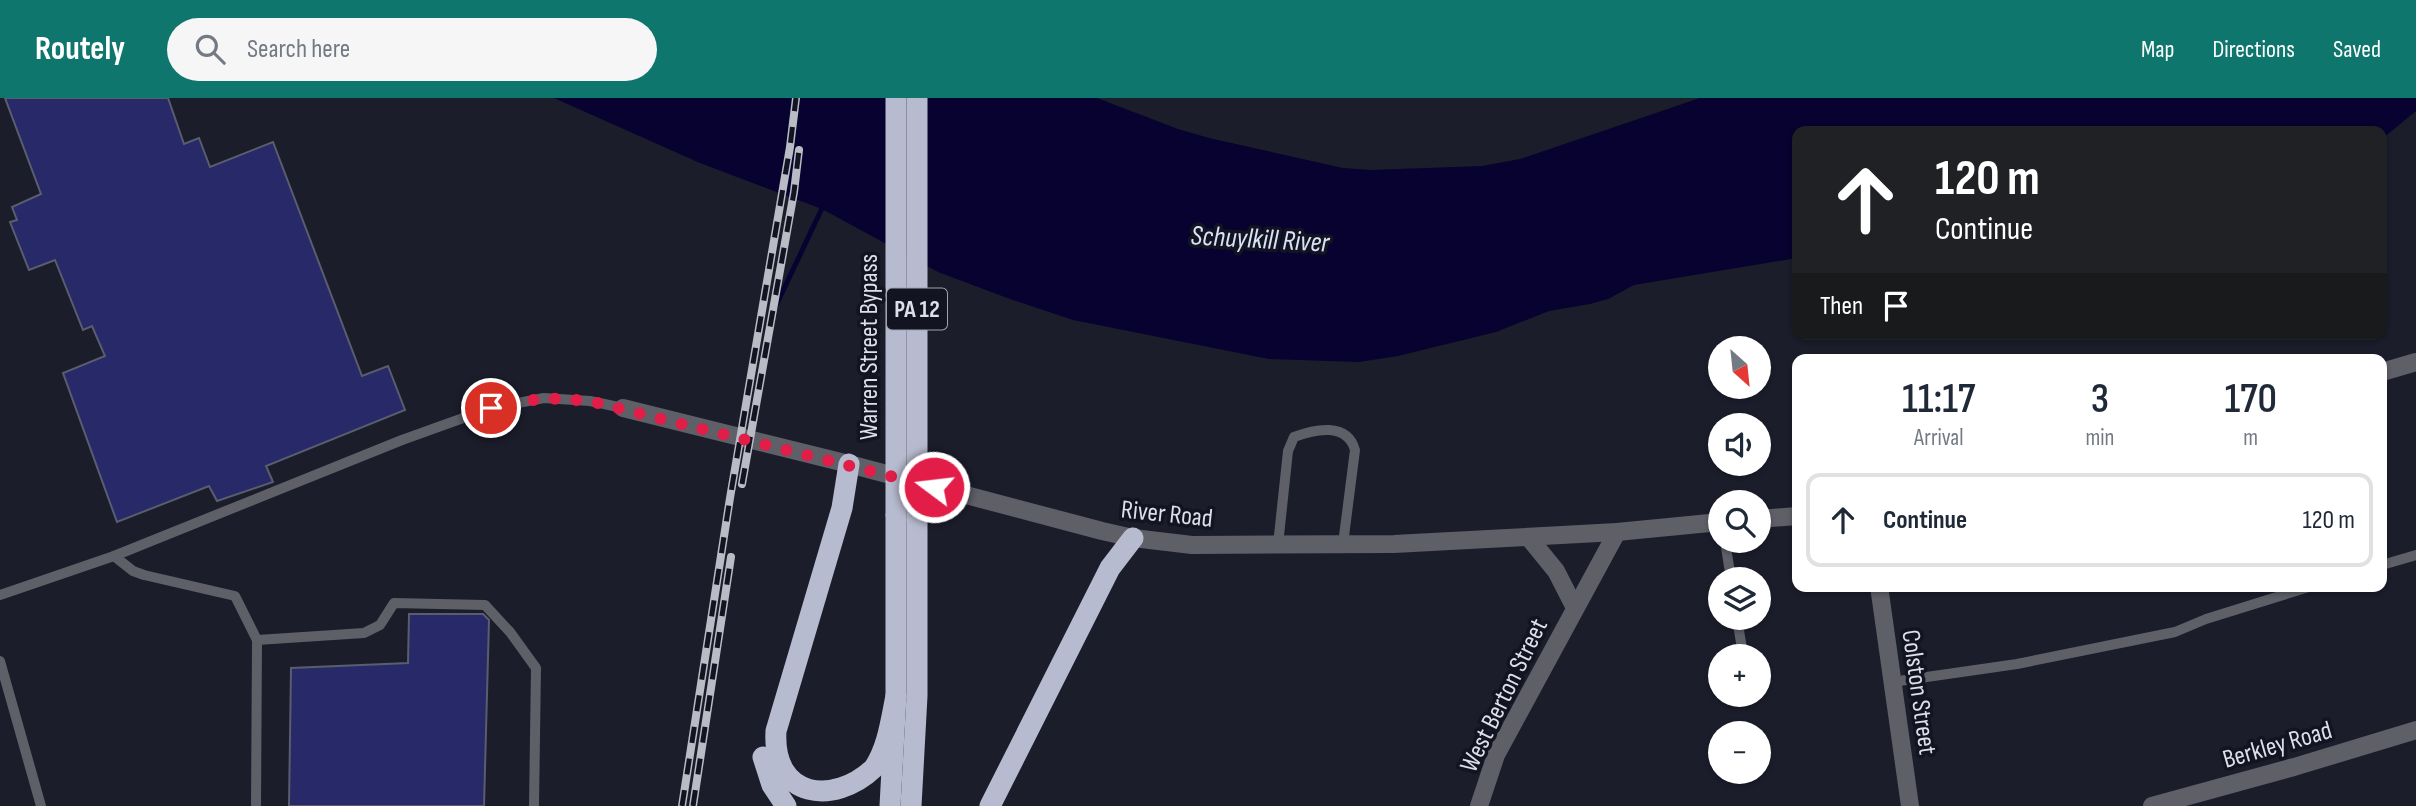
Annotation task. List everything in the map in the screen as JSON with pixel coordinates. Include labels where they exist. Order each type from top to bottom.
[{"type":"highway","name":"Warren Street Bypass","points":[[890,806],[896,696],[896,98]]},
{"type":"highway","name":"Warren Street Bypass","points":[[911,806],[916,741],[917,98]]},
{"type":"highway","points":[[849,464],[842,508],[776,731],[777,757],[788,782],[804,795],[824,800],[846,794],[857,787],[882,754],[896,696]]},
{"type":"highway","points":[[786,806],[767,773],[762,744],[763,729],[830,504],[849,464]]},
{"type":"highway","points":[[990,806],[1110,568],[1133,538]]},
{"type":"highway","points":[[1006,806],[1122,575],[1133,538]]},
{"type":"highway","points":[[916,741],[925,806]]},
{"type":"street","points":[[2387,371],[2416,362]]},
{"type":"street","name":"River Road","points":[[623,408],[1133,538],[1192,545],[1343,544],[1529,538],[1617,533],[1708,523]]},
{"type":"street","points":[[1771,518],[1792,516]]},
{"type":"street","name":"West Berton Street","points":[[1479,806],[1496,755],[1617,533]]},
{"type":"street","name":"West Berton Street","points":[[1529,538],[1556,570],[1576,608]]},
{"type":"street","name":"Colston Street","points":[[1880,592],[1910,806]]},
{"type":"street","name":"Berkley Road","points":[[2152,806],[2416,730]]},
{"type":"lane","points":[[0,595],[114,556],[402,440],[491,408],[544,398],[590,401],[623,408]]},
{"type":"lane","points":[[1278,545],[1288,451],[1294,437],[1320,429],[1344,434],[1353,442],[1355,450],[1343,544]]},
{"type":"lane","points":[[2387,564],[2416,555]]},
{"type":"lane","points":[[114,556],[133,571],[144,575],[235,596],[246,614],[257,640],[256,806]]},
{"type":"lane","points":[[1892,682],[2017,664],[2175,632],[2206,619],[2293,592]]},
{"type":"lane","points":[[257,640],[363,633],[380,625],[394,603],[485,605],[510,632],[536,668],[534,806]]},
{"type":"lane","points":[[0,661],[41,806]]},
{"type":"water","name":"Schuylkill River","points":[[554,98],[1097,98],[1209,138],[1343,168],[1371,170],[1482,166],[1520,159],[1700,98],[2416,98],[2416,111],[2387,135],[2387,126],[1792,126],[1792,259],[1634,285],[1608,299],[1549,311],[1496,332],[1398,356],[1359,362],[1269,359],[1073,320],[938,272],[822,209],[700,163]]},
{"type":"building","points":[[5,98],[168,98],[184,144],[199,138],[210,167],[273,142],[362,376],[388,366],[405,410],[266,466],[273,482],[217,501],[209,486],[117,522],[63,373],[105,356],[92,326],[83,330],[55,260],[29,270],[10,222],[17,220],[12,207],[41,194]]},
{"type":"building","points":[[409,614],[483,614],[489,620],[484,806],[289,806],[291,668],[408,663]]},
{"type":"waterway","points":[[773,312],[824,204]]},
{"type":"railway","points":[[682,806],[796,98]]},
{"type":"railway","points":[[742,484],[794,192],[799,150]]},
{"type":"railway","points":[[693,806],[731,557]]},
{"type":"route","points":[[491,408],[544,398],[590,401],[934,487]]}]
